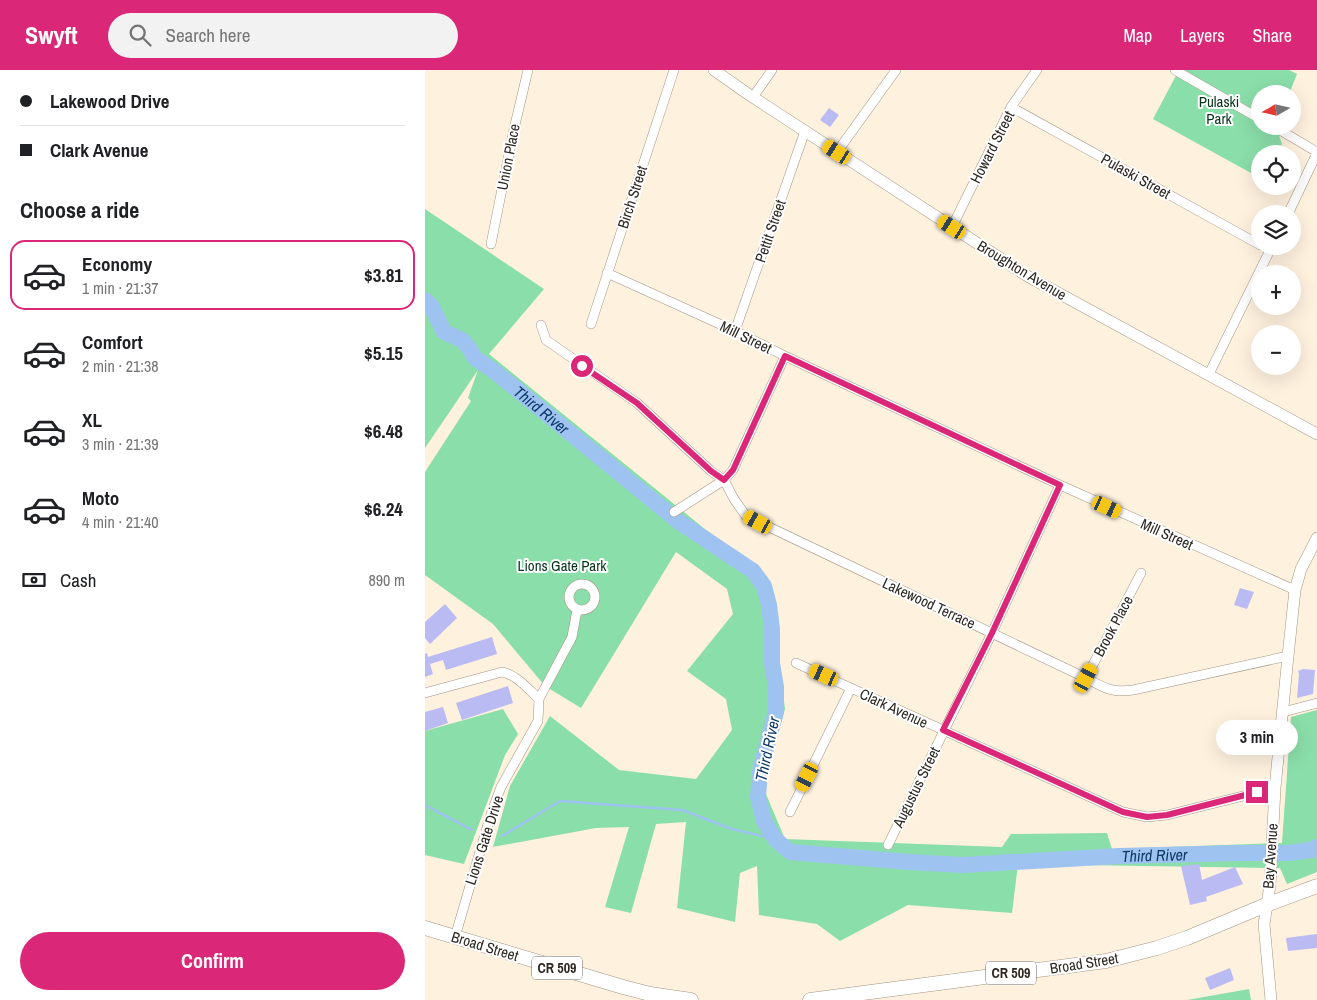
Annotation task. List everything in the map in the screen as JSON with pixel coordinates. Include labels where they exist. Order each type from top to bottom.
[{"type":"main road","name":"Broad Street","points":[[809,1000],[1120,958],[1187,938],[1317,886]]},
{"type":"main road","name":"Broad Street","points":[[425,928],[623,987],[650,994],[691,1000]]},
{"type":"street","name":"Union Place","points":[[491,244],[514,128],[528,70]]},
{"type":"street","name":"Birch Street","points":[[591,324],[674,70]]},
{"type":"street","name":"Broughton Avenue","points":[[714,70],[1029,277],[1317,434]]},
{"type":"street","points":[[753,97],[772,70]]},
{"type":"street","points":[[837,152],[896,70]]},
{"type":"street","name":"Howard Street","points":[[952,227],[1011,107],[1037,70]]},
{"type":"street","points":[[1175,70],[1251,114]]},
{"type":"street","name":"Pulaski Street","points":[[1011,107],[1251,239]]},
{"type":"street","name":"Pettit Street","points":[[735,331],[805,131]]},
{"type":"street","points":[[1288,135],[1317,152],[1292,205]]},
{"type":"street","points":[[1209,374],[1262,255]]},
{"type":"street","name":"Mill Street","points":[[607,272],[1060,485],[1295,590]]},
{"type":"street","points":[[541,324],[546,340],[637,403],[711,471],[724,480]]},
{"type":"street","points":[[674,512],[724,480],[733,470],[785,356]]},
{"type":"street","name":"Lakewood Terrace","points":[[724,480],[746,516],[1086,678],[1106,690],[1126,691],[1288,656]]},
{"type":"street","name":"Augustus Street","points":[[888,844],[992,633],[1060,485]]},
{"type":"street","name":"Bay Avenue","points":[[1271,1000],[1265,938],[1266,905],[1270,885],[1275,788],[1288,656],[1295,590],[1301,569],[1317,538]]},
{"type":"street","name":"Brook Place","points":[[1086,678],[1141,573]]},
{"type":"street","name":"Lions Gate Drive","points":[[455,937],[491,814],[501,787],[538,721],[539,699],[572,637],[577,610]]},
{"type":"street","name":"Clark Avenue","points":[[796,663],[1123,812],[1147,817],[1167,815],[1275,788]]},
{"type":"street","points":[[425,693],[502,672],[517,679],[539,699]]},
{"type":"street","points":[[790,812],[851,688]]},
{"type":"street","points":[[1283,712],[1317,703]]},
{"type":"green space","name":"Pulaski Park","points":[[1179,70],[1289,70],[1297,74],[1293,85],[1251,85],[1251,135],[1279,135],[1282,144],[1251,145],[1251,173],[1153,119]]},
{"type":"green space","name":"Lions Gate Park","points":[[425,209],[544,289],[489,354],[769,581],[785,709],[763,787],[785,839],[1002,847],[1011,834],[1107,833],[1112,849],[1282,843],[1291,717],[1317,710],[1317,872],[1287,884],[1280,868],[1018,864],[1012,913],[908,905],[840,941],[817,924],[759,915],[757,866],[740,873],[735,922],[677,908],[686,822],[656,824],[631,913],[605,907],[629,827],[596,828],[493,847],[510,786],[550,716],[619,770],[696,779],[732,730],[726,699],[687,671],[733,614],[727,589],[676,552],[581,708],[545,686],[493,624],[425,575],[425,472],[471,401],[468,398],[478,370],[425,448]]},
{"type":"green space","points":[[503,709],[518,734],[505,755],[464,864],[425,855],[425,731]]},
{"type":"green space","points":[[1249,989],[1251,1000],[1187,1000]]},
{"type":"building","points":[[829,108],[839,115],[830,127],[820,120]]},
{"type":"building","points":[[1240,588],[1254,592],[1247,609],[1234,605]]},
{"type":"building","points":[[445,604],[457,618],[430,644],[425,638],[425,622]]},
{"type":"building","points":[[492,637],[497,654],[446,670],[443,660],[430,664],[433,674],[425,677],[425,654],[427,653],[428,657]]},
{"type":"building","points":[[1303,669],[1315,670],[1313,694],[1297,698],[1298,671]]},
{"type":"building","points":[[508,686],[513,703],[462,720],[456,703]]},
{"type":"building","points":[[443,707],[448,723],[425,731],[425,712]]},
{"type":"building","points":[[1199,864],[1202,880],[1235,867],[1243,884],[1206,897],[1207,901],[1190,905],[1181,866]]},
{"type":"building","points":[[1317,934],[1317,948],[1288,951],[1286,938]]},
{"type":"building","points":[[1230,968],[1234,980],[1210,990],[1205,978]]},
{"type":"waterway","name":"Third River","points":[[425,300],[432,307],[444,332],[462,340],[475,358],[494,371],[678,521],[753,571],[764,586],[772,629],[772,663],[776,687],[776,712],[760,771],[758,797],[764,821],[775,839],[790,852],[962,865],[1119,856],[1289,853],[1311,850],[1317,847]]},
{"type":"waterway","points":[[502,836],[560,801],[682,810],[732,829],[775,839]]},
{"type":"waterway","points":[[425,805],[472,830]]},
{"type":"route","points":[[582,366],[637,403],[711,471],[724,480],[733,470],[785,356],[1060,485],[992,633],[943,730],[1123,812],[1147,817],[1167,815],[1257,792]]}]
